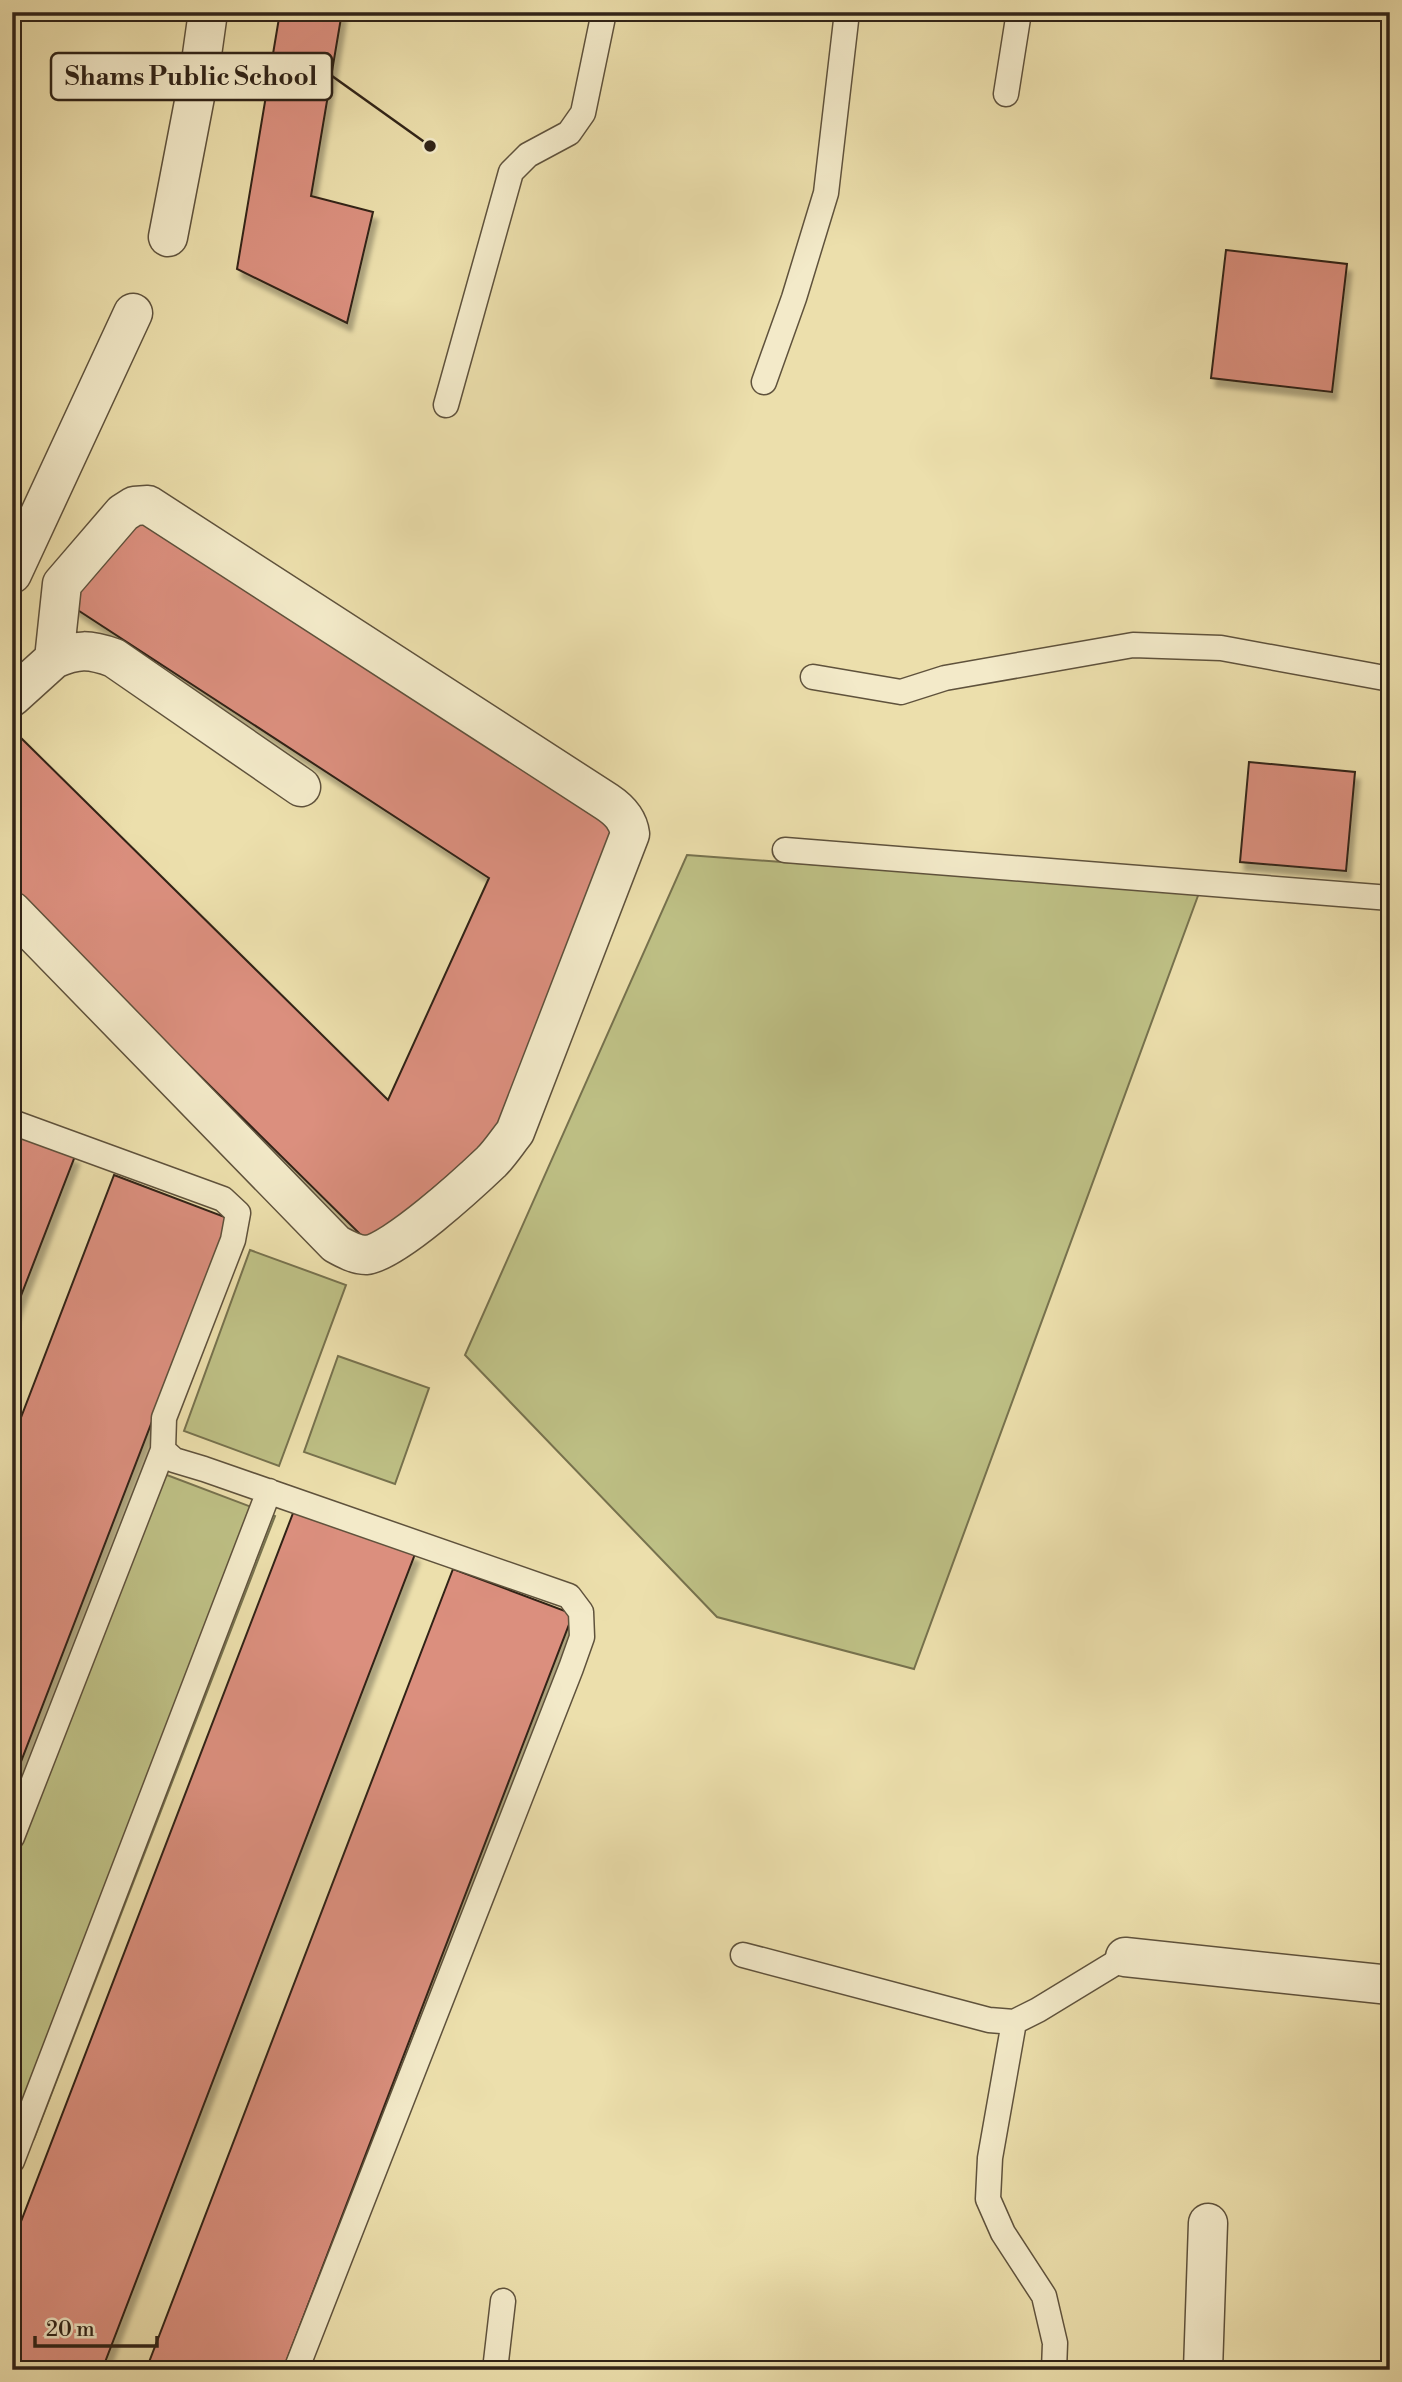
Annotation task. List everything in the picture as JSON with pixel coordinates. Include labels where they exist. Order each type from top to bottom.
[{"type":"street","points":[[168,237],[208,12]]},
{"type":"street","points":[[12,575],[134,313]]},
{"type":"street","points":[[12,911],[336,1244],[366,1255],[385,1249],[421,1223],[494,1160],[515,1132],[629,834],[628,824],[617,809],[607,802],[148,505],[134,506],[123,513],[62,583],[54,659]]},
{"type":"street","points":[[12,697],[54,659],[72,651],[93,650],[114,658],[301,787]]},
{"type":"street","points":[[1125,1956],[1390,1985]]},
{"type":"street","points":[[1203,2370],[1209,2223]]},
{"type":"lane","points":[[446,405],[511,172],[528,155],[569,133],[583,113],[604,12]]},
{"type":"lane","points":[[764,382],[794,298],[826,193],[847,12]]},
{"type":"lane","points":[[1006,94],[1019,12]]},
{"type":"lane","points":[[813,677],[901,692],[945,678],[1133,645],[1222,648],[1390,679]]},
{"type":"lane","points":[[785,850],[1390,898]]},
{"type":"lane","points":[[12,1122],[223,1199],[238,1213],[233,1240],[164,1418],[163,1450],[12,1837]]},
{"type":"lane","points":[[163,1450],[174,1460],[569,1596],[581,1612],[582,1637],[571,1668],[296,2370]]},
{"type":"lane","points":[[12,2161],[269,1491]]},
{"type":"lane","points":[[743,1955],[989,2020],[1014,2022],[1125,1956]]},
{"type":"lane","points":[[1014,2022],[990,2158],[988,2199],[1003,2233],[1044,2296],[1055,2343],[1054,2370]]},
{"type":"lane","points":[[495,2370],[503,2301]]},
{"type":"green space","points":[[687,855],[1199,893],[914,1669],[717,1617],[465,1355]]},
{"type":"green space","points":[[250,1250],[346,1285],[279,1466],[184,1431]]},
{"type":"green space","points":[[338,1356],[429,1388],[395,1484],[304,1452]]},
{"type":"green space","points":[[151,1469],[275,1516],[34,2139],[12,2130],[12,1828]]},
{"type":"building","points":[[280,12],[342,12],[311,196],[373,212],[347,323],[237,269]]},
{"type":"building","points":[[1226,250],[1347,264],[1332,392],[1211,378]]},
{"type":"building","points":[[138,512],[616,829],[497,1134],[369,1243],[12,890],[12,741],[18,735],[388,1100],[489,878],[70,605]]},
{"type":"building","points":[[1249,762],[1355,772],[1346,871],[1240,862]]},
{"type":"building","points":[[12,1133],[75,1156],[12,1319]]},
{"type":"building","points":[[114,1175],[230,1219],[12,1785],[12,1441]]},
{"type":"building","points":[[295,1508],[415,1554],[102,2370],[12,2370],[12,2245]]},
{"type":"building","points":[[453,1569],[573,1614],[283,2370],[146,2370]]},
{"type":"place","name":"Shams Public School","points":[[430,146]]}]
